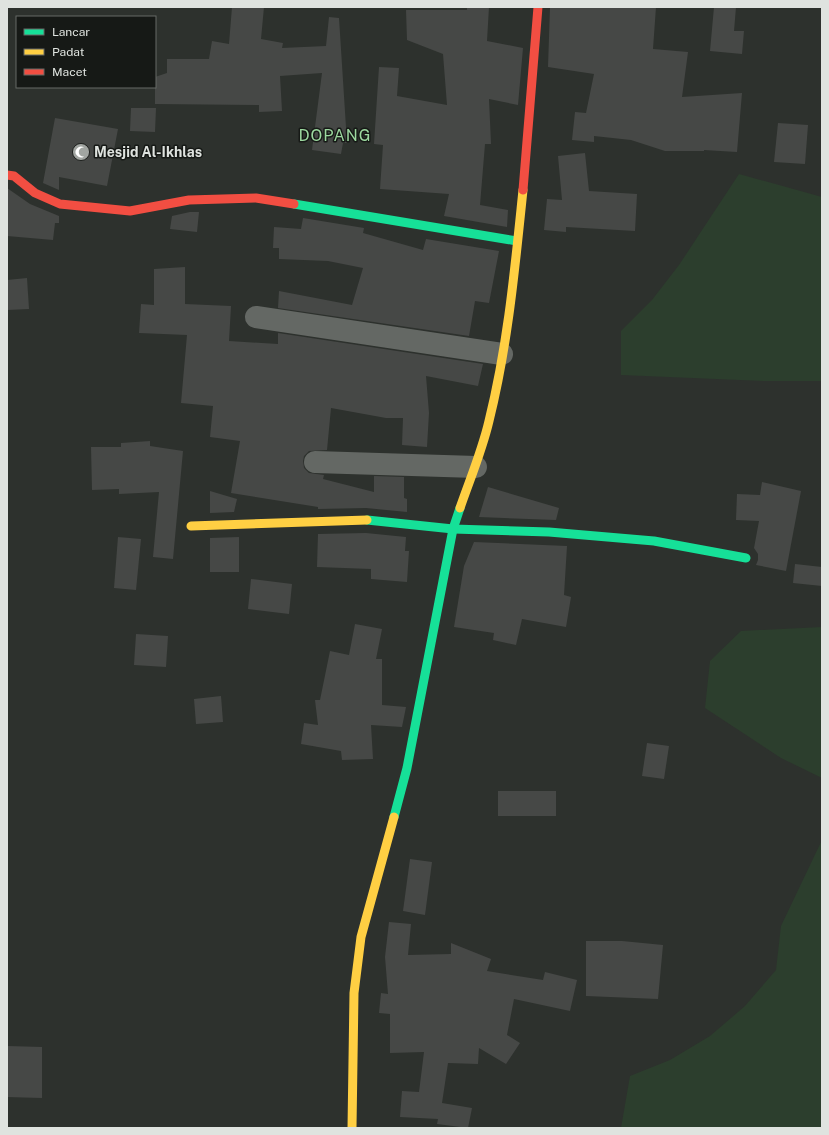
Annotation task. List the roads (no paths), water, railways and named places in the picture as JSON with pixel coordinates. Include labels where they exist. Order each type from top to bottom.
[{"type":"street","points":[[352,1128],[354,993],[360,944],[407,768],[453,529],[476,467],[489,422],[502,354],[517,241],[527,147],[538,7]]},
{"type":"street","points":[[7,175],[14,176],[35,193],[60,204],[130,211],[189,200],[256,198],[517,241]]},
{"type":"street","points":[[256,317],[502,354]]},
{"type":"street","points":[[315,462],[476,467]]},
{"type":"street","points":[[191,526],[366,520],[453,529],[549,532],[654,540],[746,558]]},
{"type":"place","name":"Mesjid Al-Ikhlas","points":[[81,152]]},
{"type":"district","name":"DOPANG","points":[[335,135]]}]
